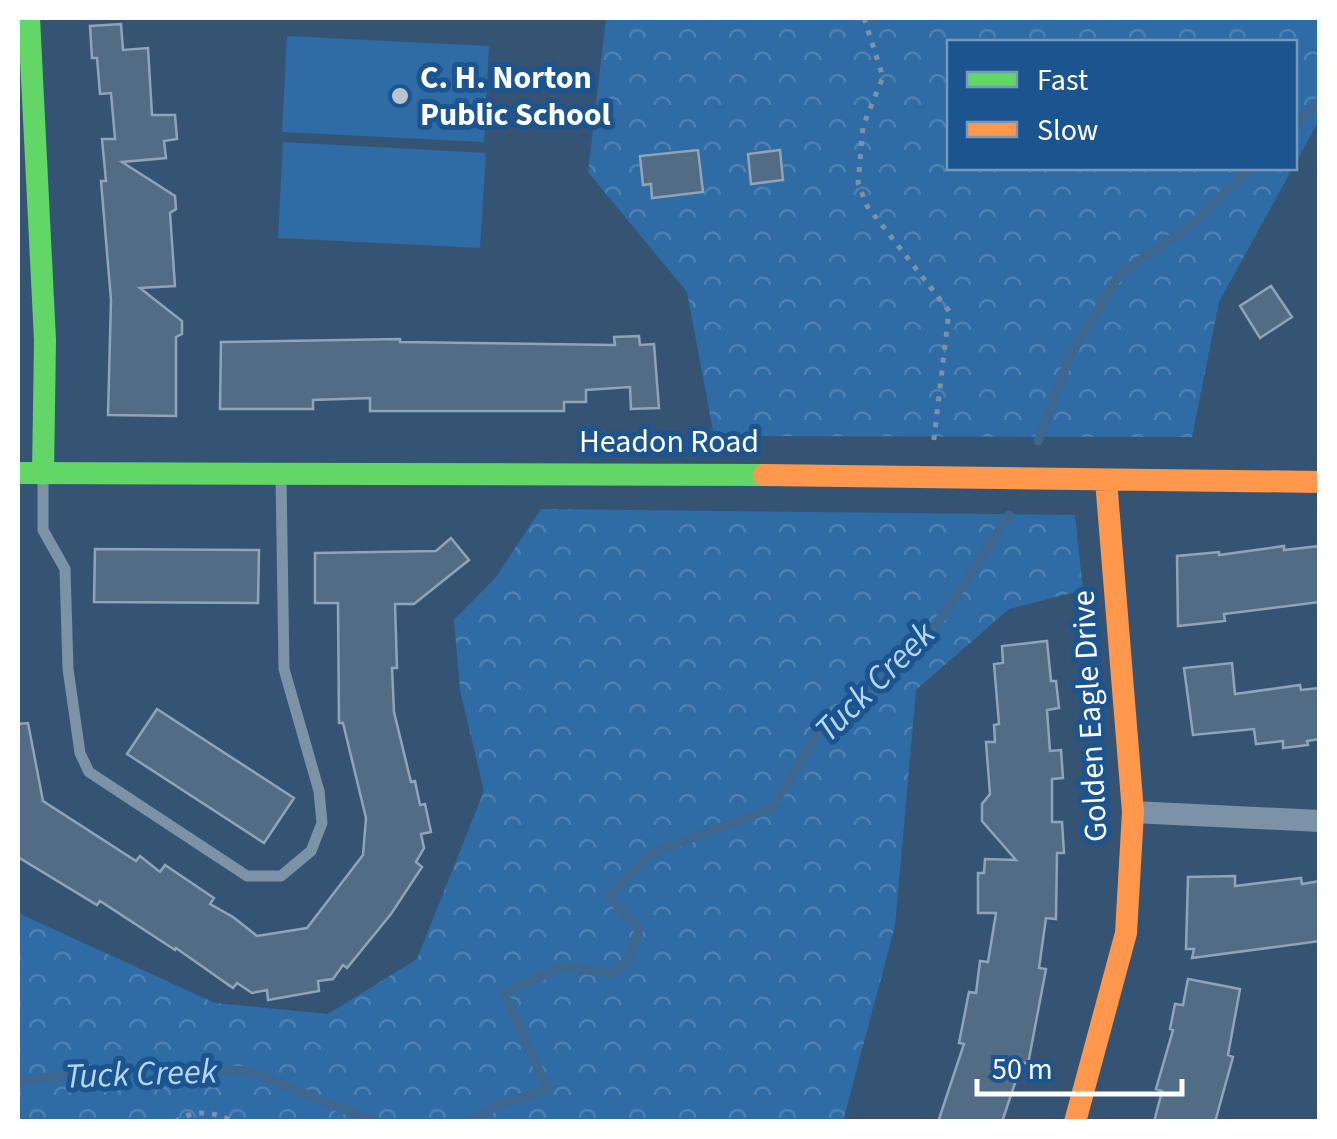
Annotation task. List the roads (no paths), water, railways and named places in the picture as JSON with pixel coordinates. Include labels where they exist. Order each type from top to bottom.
[{"type":"street","points":[[29,18],[25,63],[45,340],[43,474]]},
{"type":"street","name":"Headon Road","points":[[18,474],[281,472],[1320,482]]},
{"type":"street","name":"Golden Eagle Drive","points":[[1076,1122],[1126,933],[1133,812],[1106,480]]},
{"type":"street","points":[[1133,812],[1320,821]]},
{"type":"lane","points":[[43,474],[43,530],[65,569],[68,668],[80,753],[90,772],[247,876],[281,876],[311,851],[322,822],[319,790],[284,668],[281,472]]},
{"type":"waterway","name":"Tuck Creek","points":[[1297,122],[1320,101]]},
{"type":"waterway","name":"Tuck Creek","points":[[1038,441],[1070,355],[1119,275],[1191,225],[1249,170]]},
{"type":"waterway","name":"Tuck Creek","points":[[473,1122],[498,1104],[548,1090],[504,993],[562,967],[613,973],[628,961],[639,930],[609,896],[653,852],[771,809],[815,738],[927,639],[1009,515]]},
{"type":"waterway","name":"Tuck Creek","points":[[18,1081],[149,1066],[249,1071],[375,1122]]},
{"type":"place","name":"C. H. Norton Public School","points":[[400,96]]}]
